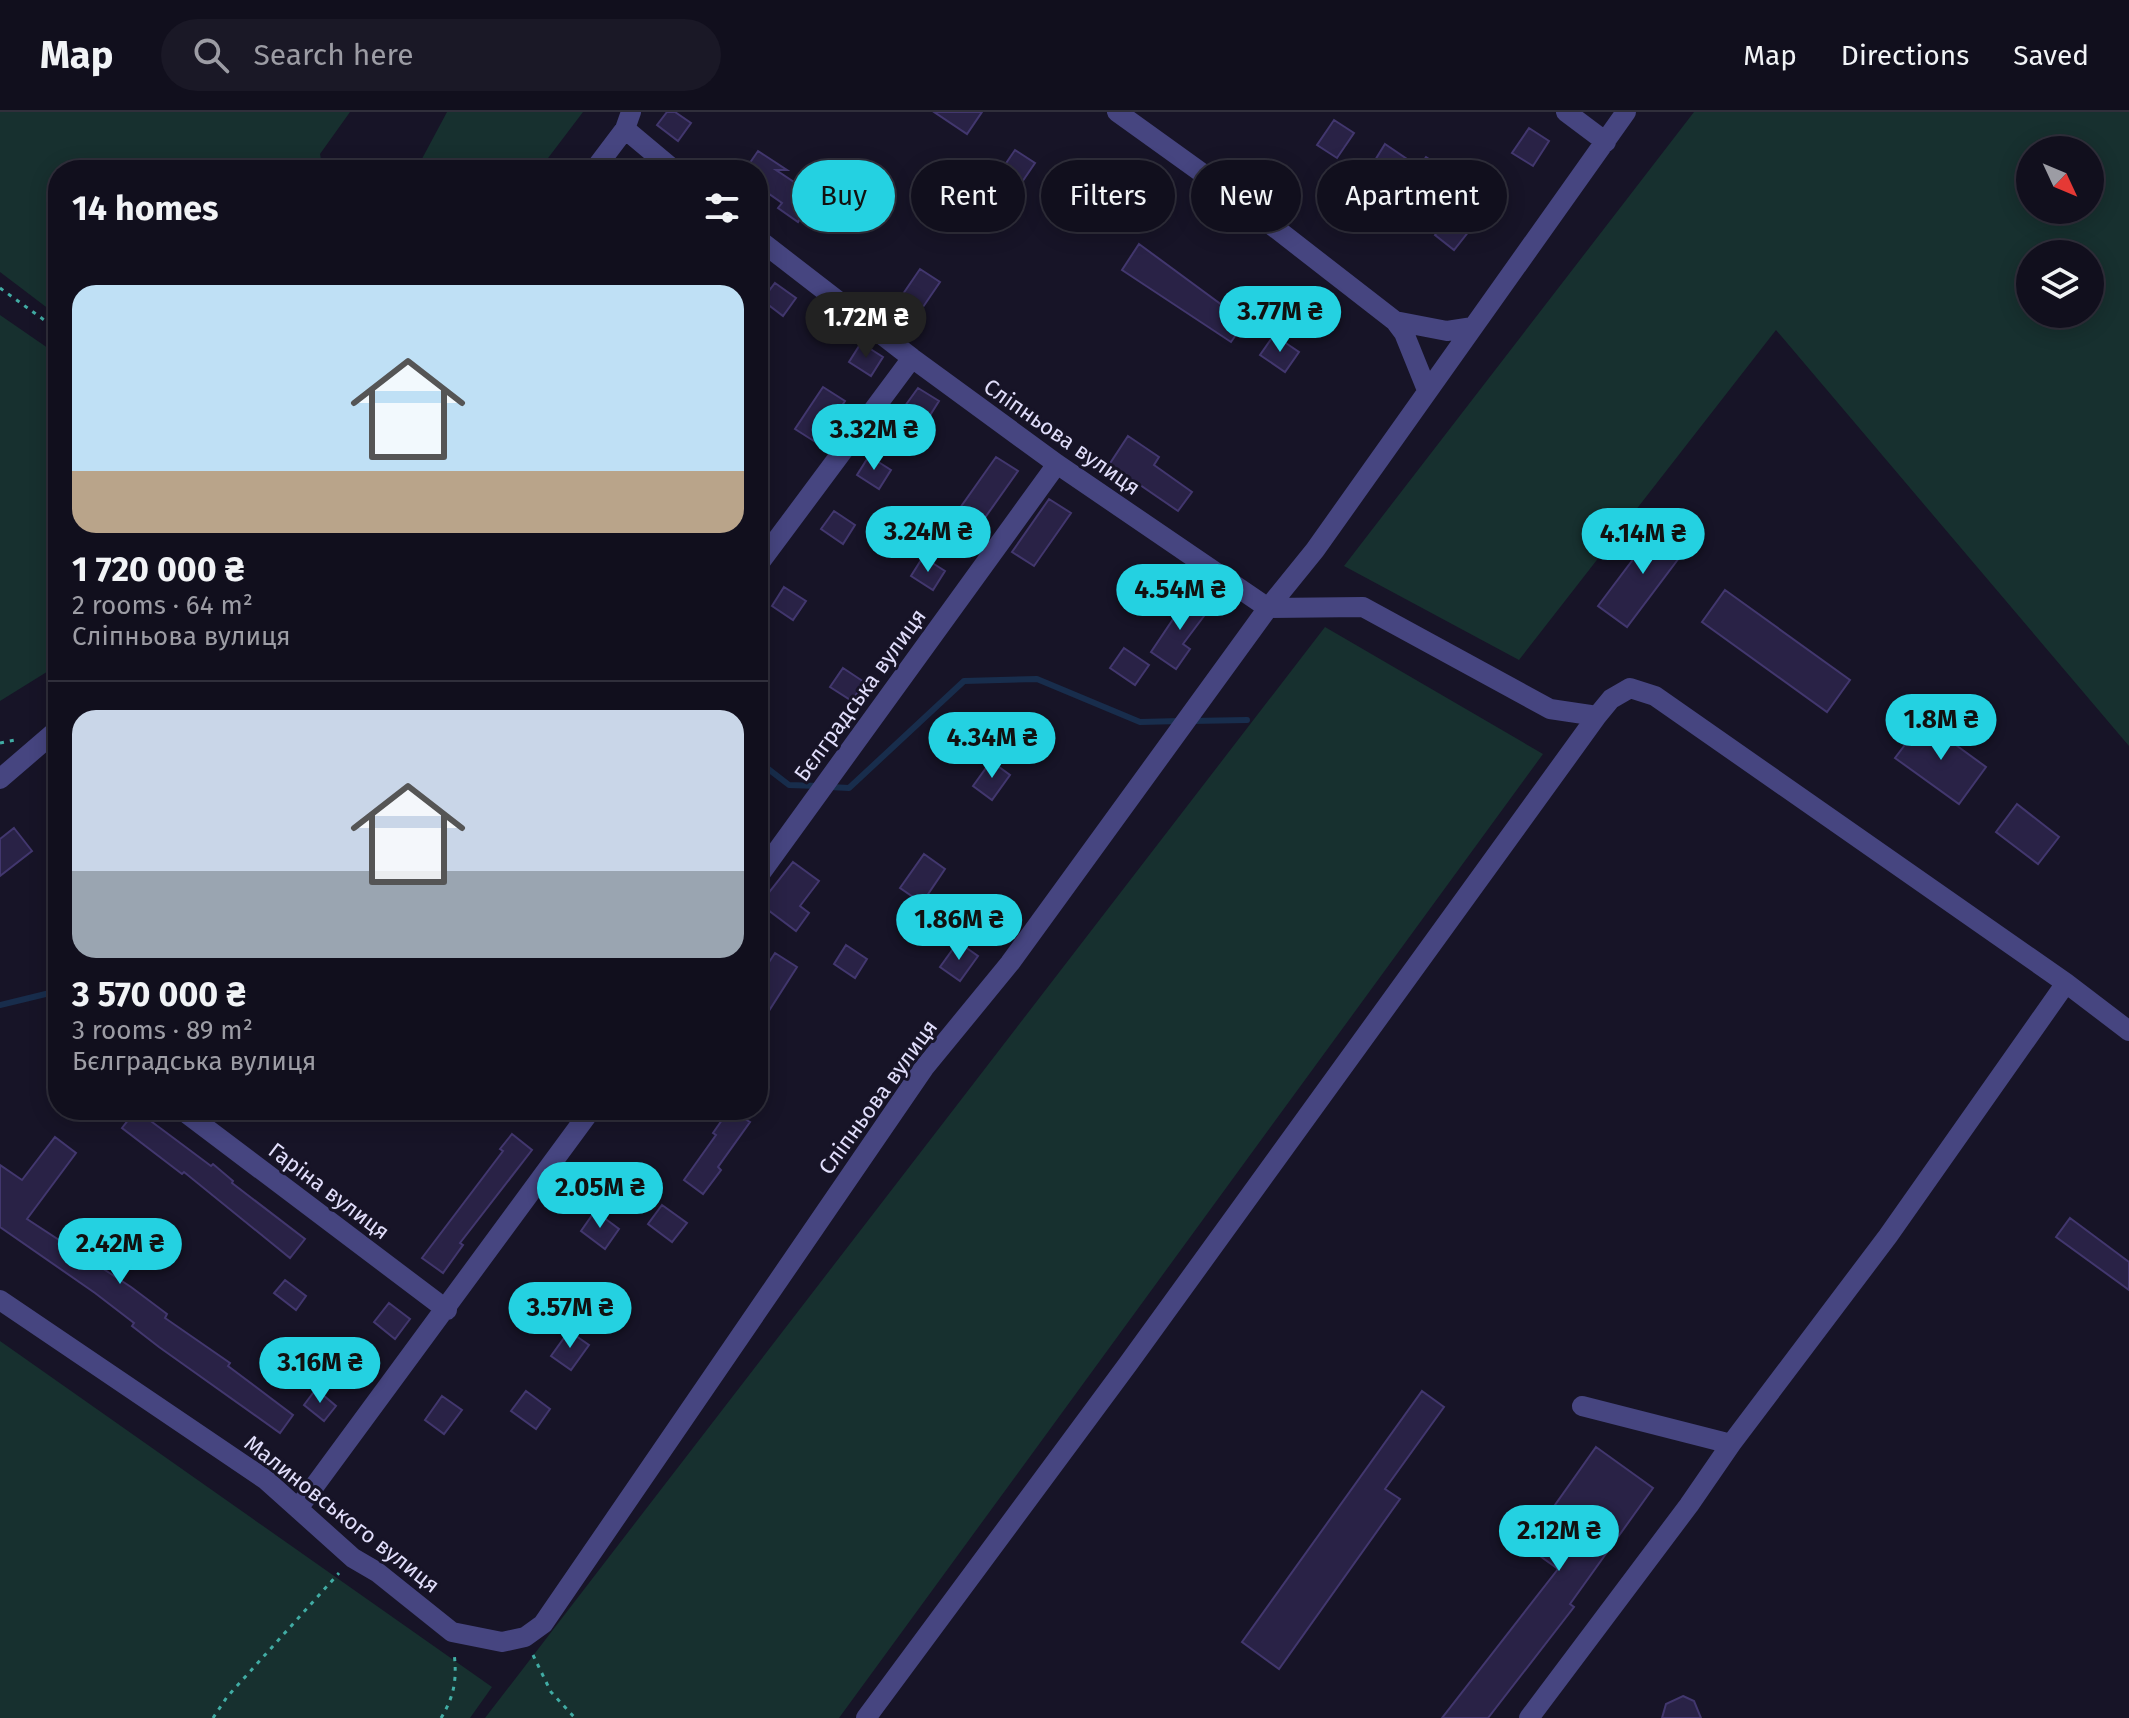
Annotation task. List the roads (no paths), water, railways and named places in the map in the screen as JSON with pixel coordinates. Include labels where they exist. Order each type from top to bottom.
[{"type":"street","points":[[1117,112],[1234,196],[1395,321],[1404,333],[1427,390]]},
{"type":"street","points":[[1566,112],[1606,142]]},
{"type":"street","name":"Сліпньова вулиця","points":[[525,1637],[543,1624],[924,1068],[1010,963],[1268,608],[1315,550],[1626,112]]},
{"type":"street","points":[[601,160],[628,121],[665,160]]},
{"type":"street","name":"Сліпньова вулиця","points":[[768,252],[1057,464],[1268,608]]},
{"type":"street","points":[[1395,321],[1447,331],[1473,327]]},
{"type":"street","points":[[768,552],[912,358]]},
{"type":"street","name":"Бєлградська вулиця","points":[[768,863],[1057,464]]},
{"type":"street","points":[[1268,608],[1363,607],[1550,709],[1597,716]]},
{"type":"street","points":[[866,1718],[1128,1364],[1597,716],[1611,699],[1630,688],[1655,696],[2066,983],[2129,1031]]},
{"type":"street","points":[[0,779],[48,738]]},
{"type":"street","points":[[1529,1718],[1888,1236],[2066,983]]},
{"type":"street","name":"Гаріна вулиця","points":[[195,1120],[447,1310]]},
{"type":"street","points":[[299,1507],[447,1310],[584,1120]]},
{"type":"street","name":"Малиновського вулиця","points":[[0,1300],[266,1480],[353,1558],[387,1580],[452,1632],[502,1642],[525,1637]]},
{"type":"street","points":[[1582,1406],[1731,1444]]},
{"type":"waterway","points":[[830,787],[849,788],[964,681],[1037,679],[1140,722],[1180,721]]},
{"type":"waterway","points":[[1191,721],[1247,720]]},
{"type":"waterway","points":[[768,769],[789,785],[819,786]]},
{"type":"waterway","points":[[0,1005],[48,993]]}]
